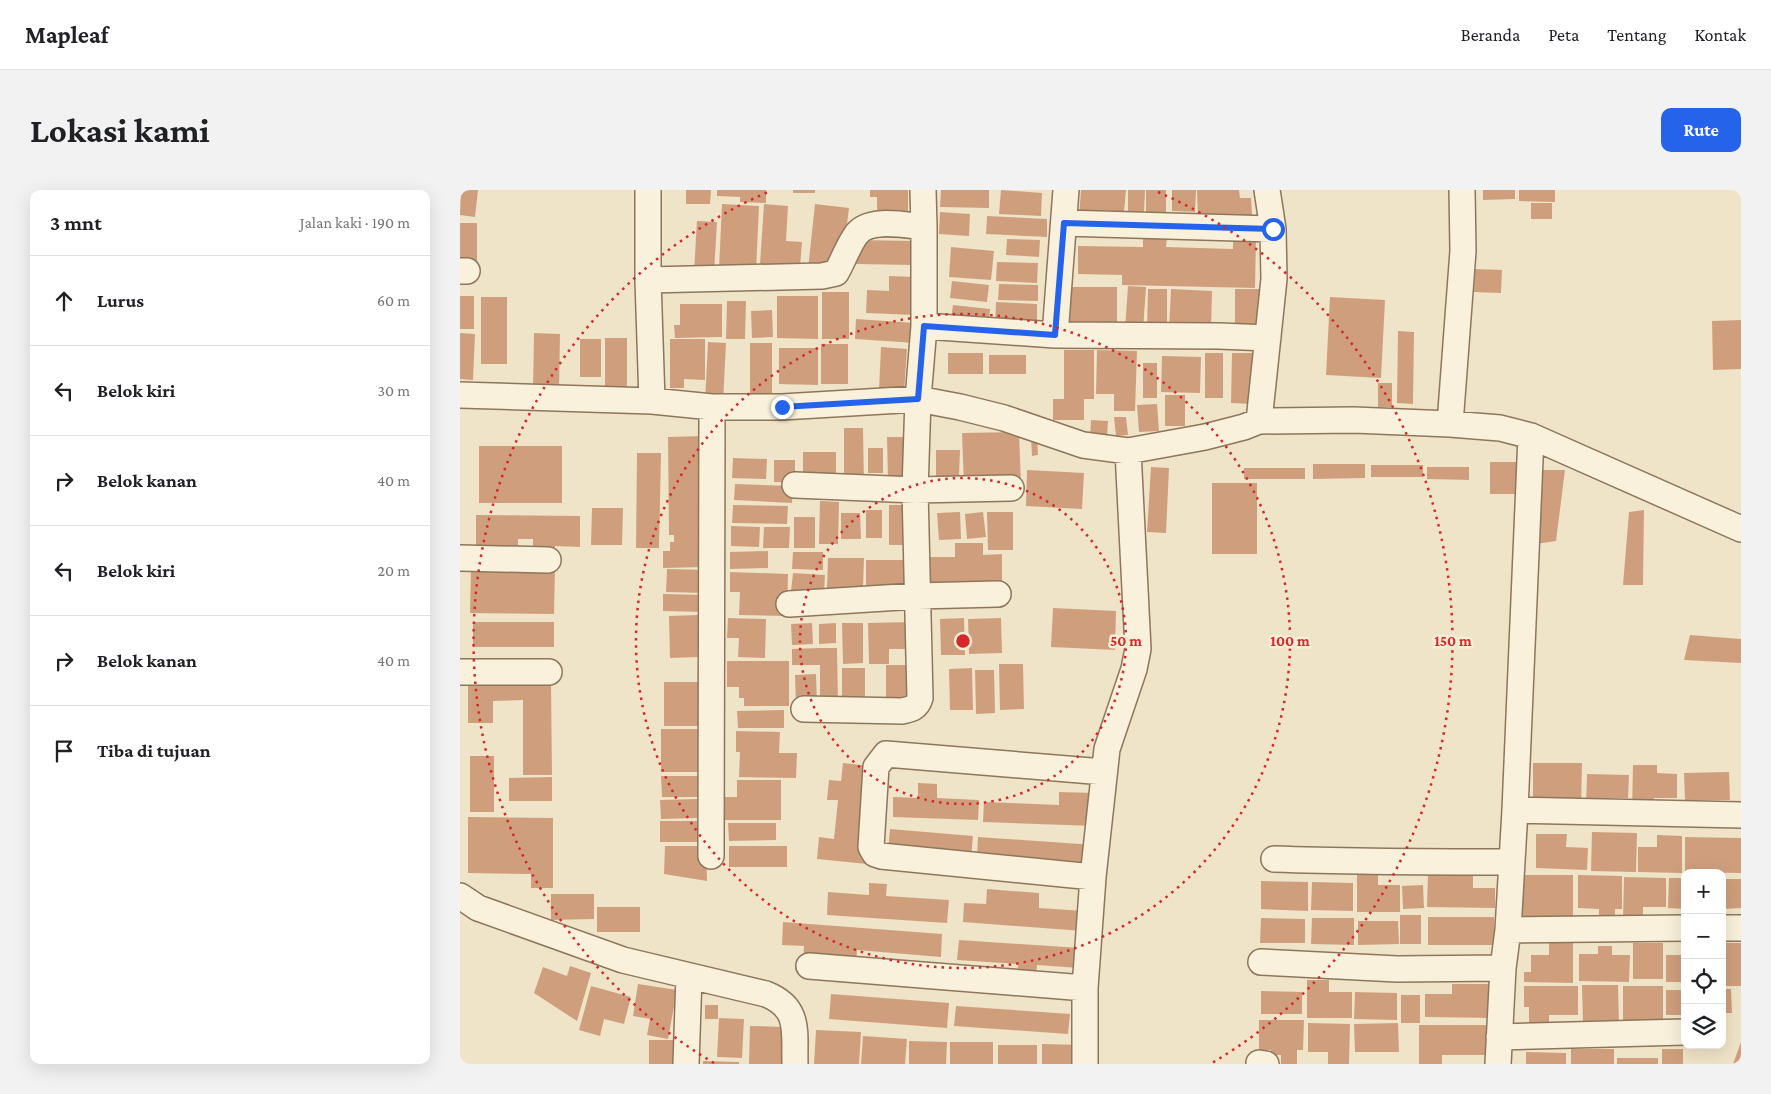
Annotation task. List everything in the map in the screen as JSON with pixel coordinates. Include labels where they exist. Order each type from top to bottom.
[{"type":"street","points":[[648,190],[648,280],[652,401]]},
{"type":"street","points":[[804,709],[902,711],[913,708],[918,704],[920,652],[915,490],[918,399],[924,326],[923,190]]},
{"type":"street","points":[[1055,335],[1066,190]]},
{"type":"street","points":[[1259,421],[1274,279],[1273,229],[1267,190]]},
{"type":"street","points":[[1450,424],[1463,251],[1462,190]]},
{"type":"street","points":[[648,280],[816,276],[836,273],[857,233],[869,226],[884,223],[924,226]]},
{"type":"street","points":[[1064,223],[1273,229]]},
{"type":"street","points":[[924,326],[1055,335],[1268,338]]},
{"type":"street","points":[[460,395],[652,401],[712,406],[782,407],[918,399],[960,406],[1004,418],[1083,445],[1128,451],[1205,437],[1259,421],[1354,420],[1500,428],[1531,436],[1741,529]]},
{"type":"street","points":[[711,856],[712,406]]},
{"type":"street","points":[[1498,1064],[1515,810],[1531,436]]},
{"type":"street","points":[[1085,1064],[1085,988],[1093,877],[1107,748],[1132,678],[1138,649],[1128,451]]},
{"type":"street","points":[[795,485],[915,490],[1012,488]]},
{"type":"street","points":[[460,558],[548,560]]},
{"type":"street","points":[[789,604],[917,596],[998,594]]},
{"type":"street","points":[[460,672],[549,672]]},
{"type":"street","points":[[1093,877],[874,854],[871,846],[876,767],[886,754],[1104,772]]},
{"type":"street","points":[[1515,810],[1741,814]]},
{"type":"street","points":[[1274,859],[1382,862],[1511,862]]},
{"type":"street","points":[[460,896],[478,908],[628,961],[778,998],[794,1020],[795,1064]]},
{"type":"street","points":[[1508,930],[1681,928]]},
{"type":"street","points":[[1726,928],[1741,928]]},
{"type":"street","points":[[1261,962],[1397,969],[1503,968]]},
{"type":"street","points":[[810,966],[1085,988]]},
{"type":"street","points":[[686,1064],[689,976]]},
{"type":"street","points":[[1499,1037],[1681,1032]]},
{"type":"street","points":[[1259,1064],[1266,1064]]},
{"type":"building","points":[[461,190],[478,190],[475,217],[460,215]]},
{"type":"building","points":[[686,190],[711,190],[710,204],[686,204]]},
{"type":"building","points":[[717,190],[766,190],[766,203],[740,202],[740,197],[717,196]]},
{"type":"building","points":[[793,190],[815,190],[815,193],[793,193]]},
{"type":"building","points":[[870,190],[908,190],[908,217],[877,217],[877,197],[870,197]]},
{"type":"building","points":[[941,190],[989,190],[989,208],[940,207]]},
{"type":"building","points":[[1001,190],[1042,193],[1041,216],[999,214]]},
{"type":"building","points":[[1081,190],[1126,190],[1124,212],[1103,210],[1102,219],[1079,217]]},
{"type":"building","points":[[1128,190],[1145,190],[1144,213],[1128,213]]},
{"type":"building","points":[[1146,190],[1166,190],[1166,217],[1146,217]]},
{"type":"building","points":[[1172,190],[1196,190],[1195,212],[1172,211]]},
{"type":"building","points":[[1197,190],[1239,190],[1240,198],[1251,198],[1252,215],[1215,216],[1198,220]]},
{"type":"building","points":[[1483,190],[1515,190],[1515,199],[1483,200]]},
{"type":"building","points":[[1519,190],[1555,190],[1555,202],[1519,201]]},
{"type":"building","points":[[1531,203],[1552,203],[1552,219],[1531,219]]},
{"type":"building","points":[[722,204],[759,206],[756,271],[719,269]]},
{"type":"building","points":[[764,204],[788,206],[786,241],[802,242],[800,267],[760,264]]},
{"type":"building","points":[[815,204],[849,208],[844,249],[834,272],[808,269]]},
{"type":"building","points":[[940,212],[970,214],[969,236],[939,234]]},
{"type":"building","points":[[987,216],[1047,219],[1047,237],[986,234]]},
{"type":"building","points":[[697,221],[717,222],[714,273],[694,272]]},
{"type":"building","points":[[460,223],[477,223],[477,269],[460,269]]},
{"type":"building","points":[[1143,238],[1167,238],[1166,247],[1233,249],[1233,238],[1256,239],[1255,288],[1122,285],[1122,275],[1078,274],[1078,246],[1143,247]]},
{"type":"building","points":[[1007,239],[1040,240],[1039,257],[1006,255]]},
{"type":"building","points":[[856,240],[916,241],[915,265],[856,264]]},
{"type":"building","points":[[951,247],[994,251],[991,280],[949,277]]},
{"type":"building","points":[[997,262],[1038,263],[1037,283],[996,281]]},
{"type":"building","points":[[1475,269],[1502,270],[1501,293],[1474,292]]},
{"type":"building","points":[[889,276],[916,277],[914,315],[866,313],[867,290],[889,291]]},
{"type":"building","points":[[952,281],[989,285],[987,302],[950,298]]},
{"type":"building","points":[[999,284],[1038,285],[1038,301],[998,300]]},
{"type":"building","points":[[1128,286],[1146,287],[1143,330],[1125,329]]},
{"type":"building","points":[[1063,287],[1117,287],[1117,327],[1063,327]]},
{"type":"building","points":[[1148,289],[1167,289],[1167,332],[1147,332]]},
{"type":"building","points":[[1171,289],[1212,291],[1211,332],[1169,331]]},
{"type":"building","points":[[1235,289],[1261,289],[1261,333],[1235,333]]},
{"type":"building","points":[[822,292],[849,292],[849,339],[822,339]]},
{"type":"building","points":[[460,296],[474,296],[474,329],[460,329]]},
{"type":"building","points":[[777,296],[818,296],[818,339],[777,338]]},
{"type":"building","points":[[481,297],[507,297],[507,364],[481,364]]},
{"type":"building","points":[[1330,297],[1385,300],[1381,378],[1326,375]]},
{"type":"building","points":[[727,301],[746,301],[745,339],[726,339]]},
{"type":"building","points":[[996,302],[1037,304],[1037,331],[995,330]]},
{"type":"building","points":[[680,304],[722,304],[722,337],[675,338],[674,325],[680,325]]},
{"type":"building","points":[[953,305],[990,309],[988,330],[950,326]]},
{"type":"building","points":[[772,310],[773,337],[752,338],[751,311]]},
{"type":"building","points":[[856,319],[916,323],[915,343],[855,339]]},
{"type":"building","points":[[1741,320],[1741,369],[1713,370],[1712,321]]},
{"type":"building","points":[[1398,331],[1414,332],[1413,404],[1397,403]]},
{"type":"building","points":[[460,333],[475,334],[473,380],[460,379]]},
{"type":"building","points":[[534,333],[560,334],[559,392],[533,392]]},
{"type":"building","points":[[605,338],[627,338],[627,392],[605,392]]},
{"type":"building","points":[[580,339],[601,339],[601,377],[580,377]]},
{"type":"building","points":[[670,339],[705,339],[705,380],[684,379],[684,388],[670,388]]},
{"type":"building","points":[[708,342],[726,343],[723,403],[705,402]]},
{"type":"building","points":[[750,343],[772,343],[772,404],[750,404]]},
{"type":"building","points":[[821,344],[848,344],[848,384],[821,384]]},
{"type":"building","points":[[881,347],[907,349],[904,392],[879,390]]},
{"type":"building","points":[[779,348],[818,348],[818,385],[779,384]]},
{"type":"building","points":[[1064,350],[1094,350],[1094,399],[1084,399],[1084,420],[1053,420],[1053,399],[1064,399]]},
{"type":"building","points":[[1097,350],[1137,351],[1135,411],[1114,411],[1114,394],[1096,394]]},
{"type":"building","points":[[948,353],[983,353],[983,374],[948,374]]},
{"type":"building","points":[[1205,353],[1223,353],[1223,398],[1205,398]]},
{"type":"building","points":[[1232,353],[1252,353],[1251,404],[1231,403]]},
{"type":"building","points":[[989,355],[1026,355],[1026,374],[989,374]]},
{"type":"building","points":[[1162,356],[1201,357],[1200,393],[1161,392]]},
{"type":"building","points":[[1143,363],[1157,363],[1157,398],[1143,398]]},
{"type":"building","points":[[1378,383],[1392,383],[1392,407],[1378,407]]},
{"type":"building","points":[[1165,395],[1185,395],[1185,426],[1165,426]]},
{"type":"building","points":[[1157,404],[1159,431],[1139,432],[1137,405]]},
{"type":"building","points":[[1114,417],[1126,417],[1128,435],[1116,436]]},
{"type":"building","points":[[1091,420],[1108,421],[1107,439],[1090,438]]},
{"type":"building","points":[[844,428],[863,428],[864,485],[844,485]]},
{"type":"building","points":[[1019,432],[1021,485],[964,486],[962,433]]},
{"type":"building","points":[[1037,435],[1038,455],[1032,456],[1031,436]]},
{"type":"building","points":[[704,436],[705,567],[663,568],[663,551],[670,551],[670,542],[674,542],[674,535],[669,535],[668,437]]},
{"type":"building","points":[[887,437],[912,437],[912,480],[888,480]]},
{"type":"building","points":[[479,446],[562,446],[562,503],[479,503]]},
{"type":"building","points":[[868,448],[883,448],[883,473],[868,473]]},
{"type":"building","points":[[936,450],[960,450],[959,476],[936,476]]},
{"type":"building","points":[[803,452],[836,452],[836,477],[803,477]]},
{"type":"building","points":[[637,453],[661,453],[659,548],[636,548]]},
{"type":"building","points":[[733,458],[767,459],[766,479],[732,478]]},
{"type":"building","points":[[774,460],[795,460],[795,482],[774,482]]},
{"type":"building","points":[[1490,462],[1521,462],[1521,494],[1490,494]]},
{"type":"building","points":[[1313,464],[1365,464],[1365,478],[1313,479]]},
{"type":"building","points":[[1371,465],[1423,465],[1423,477],[1371,477]]},
{"type":"building","points":[[1151,467],[1169,468],[1166,533],[1147,532]]},
{"type":"building","points":[[1427,467],[1469,467],[1469,480],[1427,479]]},
{"type":"building","points":[[1244,468],[1305,468],[1305,479],[1244,479]]},
{"type":"building","points":[[1027,470],[1084,473],[1082,509],[1026,506]]},
{"type":"building","points":[[1542,470],[1565,470],[1556,541],[1536,544]]},
{"type":"building","points":[[1212,483],[1257,483],[1257,554],[1212,554]]},
{"type":"building","points":[[735,484],[793,486],[792,503],[734,500]]},
{"type":"building","points":[[820,501],[839,502],[838,544],[819,544]]},
{"type":"building","points":[[733,505],[788,506],[787,524],[732,523]]},
{"type":"building","points":[[889,505],[909,505],[909,545],[889,545]]},
{"type":"building","points":[[592,508],[623,508],[622,545],[591,545]]},
{"type":"building","points":[[866,510],[882,510],[882,538],[866,538]]},
{"type":"building","points":[[1644,510],[1643,585],[1623,585],[1629,512]]},
{"type":"building","points":[[960,512],[961,539],[939,540],[937,513]]},
{"type":"building","points":[[983,512],[986,537],[967,539],[965,514]]},
{"type":"building","points":[[987,512],[1013,512],[1013,550],[988,550]]},
{"type":"building","points":[[841,513],[860,513],[861,539],[841,539]]},
{"type":"building","points":[[476,515],[580,516],[580,547],[555,546],[555,554],[533,553],[533,539],[518,539],[518,553],[476,553]]},
{"type":"building","points":[[794,517],[815,517],[815,548],[794,548]]},
{"type":"building","points":[[731,526],[760,527],[759,547],[731,546]]},
{"type":"building","points":[[764,527],[790,527],[789,548],[763,548]]},
{"type":"building","points":[[955,543],[983,543],[983,555],[1002,554],[1002,581],[983,581],[983,590],[955,590],[956,582],[928,582],[928,557],[955,557]]},
{"type":"building","points":[[768,551],[768,568],[730,569],[730,552]]},
{"type":"building","points":[[793,552],[823,552],[823,570],[792,569]]},
{"type":"building","points":[[828,558],[864,558],[863,588],[827,588]]},
{"type":"building","points":[[866,560],[906,560],[906,589],[866,590]]},
{"type":"building","points":[[471,567],[555,568],[554,614],[470,613]]},
{"type":"building","points":[[667,569],[707,570],[706,593],[666,592]]},
{"type":"building","points":[[730,572],[788,574],[787,616],[739,615],[740,592],[730,592]]},
{"type":"building","points":[[793,573],[825,575],[824,593],[791,591]]},
{"type":"building","points":[[663,594],[707,595],[706,612],[663,611]]},
{"type":"building","points":[[1053,608],[1116,611],[1115,650],[1051,647]]},
{"type":"building","points":[[698,615],[699,657],[670,658],[669,616]]},
{"type":"building","points":[[728,618],[766,619],[765,658],[738,657],[739,638],[727,638]]},
{"type":"building","points":[[964,618],[965,655],[941,655],[940,619]]},
{"type":"building","points":[[1001,618],[1002,653],[969,654],[968,619]]},
{"type":"building","points":[[473,622],[554,622],[554,647],[473,647]]},
{"type":"building","points":[[910,622],[910,649],[889,649],[889,664],[869,664],[868,623]]},
{"type":"building","points":[[812,623],[813,644],[792,645],[791,624]]},
{"type":"building","points":[[836,623],[836,643],[819,644],[819,624]]},
{"type":"building","points":[[842,623],[863,623],[863,663],[843,664]]},
{"type":"building","points":[[1690,635],[1741,639],[1741,663],[1684,660]]},
{"type":"building","points":[[837,648],[838,702],[820,702],[820,665],[792,665],[792,649]]},
{"type":"building","points":[[727,661],[789,661],[789,706],[744,706],[744,698],[739,698],[739,687],[727,687]]},
{"type":"building","points":[[999,664],[1023,664],[1024,709],[1000,710]]},
{"type":"building","points":[[886,665],[918,665],[918,702],[886,702]]},
{"type":"building","points":[[842,668],[865,668],[865,707],[842,707]]},
{"type":"building","points":[[972,668],[973,710],[950,710],[949,669]]},
{"type":"building","points":[[975,670],[994,670],[995,713],[976,714]]},
{"type":"building","points":[[816,674],[817,704],[796,705],[795,675]]},
{"type":"building","points":[[468,682],[551,682],[552,775],[523,775],[523,700],[493,701],[493,723],[468,723]]},
{"type":"building","points":[[664,682],[708,682],[701,726],[664,726]]},
{"type":"building","points":[[784,710],[784,728],[738,728],[737,711]]},
{"type":"building","points":[[661,729],[703,729],[703,772],[661,772]]},
{"type":"building","points":[[736,731],[780,732],[779,753],[797,753],[796,778],[739,777],[740,752],[736,752]]},
{"type":"building","points":[[470,756],[494,756],[494,812],[470,812]]},
{"type":"building","points":[[843,763],[869,766],[867,864],[817,859],[819,837],[834,839],[838,800],[827,800],[829,780],[841,781]]},
{"type":"building","points":[[1533,763],[1582,763],[1581,810],[1561,809],[1561,797],[1533,797]]},
{"type":"building","points":[[1633,765],[1657,765],[1657,773],[1677,774],[1677,798],[1654,798],[1654,811],[1632,811]]},
{"type":"building","points":[[1729,772],[1730,800],[1685,800],[1684,773]]},
{"type":"building","points":[[1587,774],[1629,775],[1628,798],[1608,798],[1608,805],[1586,808]]},
{"type":"building","points":[[661,776],[698,776],[698,797],[662,797]]},
{"type":"building","points":[[552,777],[552,801],[509,801],[509,778]]},
{"type":"building","points":[[737,780],[781,780],[781,820],[723,820],[723,797],[737,797]]},
{"type":"building","points":[[918,783],[937,784],[937,798],[979,800],[978,820],[893,817],[893,797],[918,798]]},
{"type":"building","points":[[1059,792],[1097,793],[1095,826],[983,822],[984,802],[1059,805]]},
{"type":"building","points":[[697,799],[697,818],[661,819],[660,800]]},
{"type":"building","points":[[468,817],[553,818],[553,888],[531,888],[531,874],[468,873]]},
{"type":"building","points":[[660,821],[706,821],[707,842],[660,842]]},
{"type":"building","points":[[728,823],[776,823],[776,840],[729,841]]},
{"type":"building","points":[[890,829],[973,836],[971,858],[888,851]]},
{"type":"building","points":[[1592,832],[1637,833],[1636,872],[1591,871]]},
{"type":"building","points":[[1536,834],[1567,834],[1566,847],[1588,848],[1587,870],[1536,868]]},
{"type":"building","points":[[1657,835],[1682,836],[1681,873],[1638,872],[1638,847],[1657,847]]},
{"type":"building","points":[[978,837],[1094,845],[1092,865],[977,857]]},
{"type":"building","points":[[1685,837],[1741,838],[1741,873],[1726,873],[1726,869],[1685,869]]},
{"type":"building","points":[[665,846],[706,846],[707,881],[664,874]]},
{"type":"building","points":[[729,846],[787,846],[787,867],[729,867]]},
{"type":"building","points":[[1357,873],[1378,873],[1378,885],[1400,885],[1400,912],[1357,912]]},
{"type":"building","points":[[1428,873],[1473,873],[1473,888],[1495,888],[1495,908],[1427,907]]},
{"type":"building","points":[[1523,875],[1573,875],[1573,917],[1523,917]]},
{"type":"building","points":[[1578,875],[1622,876],[1622,909],[1615,909],[1615,919],[1599,919],[1599,909],[1578,908]]},
{"type":"building","points":[[1624,877],[1666,878],[1666,907],[1643,907],[1643,920],[1623,920]]},
{"type":"building","points":[[1669,878],[1681,878],[1681,909],[1668,908]]},
{"type":"building","points":[[1726,879],[1741,879],[1741,908],[1726,909]]},
{"type":"building","points":[[1261,881],[1308,882],[1308,911],[1261,909]]},
{"type":"building","points":[[1312,882],[1353,883],[1353,911],[1311,910]]},
{"type":"building","points":[[869,883],[887,884],[886,896],[949,900],[947,923],[827,915],[828,892],[869,895]]},
{"type":"building","points":[[1423,885],[1424,908],[1403,909],[1402,886]]},
{"type":"building","points":[[987,889],[1039,893],[1039,908],[1084,911],[1083,931],[963,922],[964,903],[986,904]]},
{"type":"building","points":[[551,894],[594,894],[594,919],[551,920]]},
{"type":"building","points":[[597,907],[640,907],[640,932],[597,932]]},
{"type":"building","points":[[1400,915],[1421,915],[1421,944],[1400,944]]},
{"type":"building","points":[[1428,917],[1494,917],[1494,945],[1428,945]]},
{"type":"building","points":[[1261,918],[1305,919],[1305,943],[1260,943]]},
{"type":"building","points":[[1312,918],[1354,918],[1354,945],[1311,944]]},
{"type":"building","points":[[1358,921],[1398,921],[1399,944],[1358,945]]},
{"type":"building","points":[[783,922],[942,934],[941,957],[857,950],[856,967],[803,963],[804,946],[782,945]]},
{"type":"building","points":[[959,940],[1080,948],[1079,968],[1037,965],[1036,980],[1017,978],[1018,964],[957,960]]},
{"type":"building","points":[[1549,943],[1573,943],[1573,983],[1524,982],[1524,972],[1531,972],[1531,955],[1549,955]]},
{"type":"building","points":[[1633,943],[1663,943],[1663,979],[1633,979]]},
{"type":"building","points":[[1726,943],[1741,943],[1741,986],[1726,986]]},
{"type":"building","points":[[1598,946],[1612,946],[1612,955],[1630,955],[1629,982],[1579,981],[1579,954],[1598,954]]},
{"type":"building","points":[[1666,955],[1681,955],[1681,982],[1666,982]]},
{"type":"building","points":[[570,966],[591,973],[577,1021],[534,993],[543,967],[567,976]]},
{"type":"building","points":[[1307,980],[1329,980],[1329,992],[1352,992],[1352,1018],[1307,1018]]},
{"type":"building","points":[[638,984],[677,990],[668,1039],[647,1035],[650,1019],[633,1016]]},
{"type":"building","points":[[1452,984],[1494,984],[1494,1018],[1425,1017],[1425,994],[1452,994]]},
{"type":"building","points":[[1582,985],[1618,985],[1619,1024],[1583,1025]]},
{"type":"building","points":[[591,986],[631,997],[624,1024],[604,1019],[600,1036],[579,1030]]},
{"type":"building","points":[[1524,986],[1578,986],[1578,1015],[1549,1015],[1549,1026],[1529,1026],[1529,1007],[1524,1007]]},
{"type":"building","points":[[1623,986],[1663,986],[1663,1027],[1623,1026]]},
{"type":"building","points":[[1726,989],[1731,989],[1732,1013],[1726,1013]]},
{"type":"building","points":[[1666,990],[1681,990],[1681,1015],[1666,1015]]},
{"type":"building","points":[[1261,991],[1302,992],[1302,1014],[1261,1014]]},
{"type":"building","points":[[1355,992],[1397,993],[1397,1020],[1354,1019]]},
{"type":"building","points":[[831,994],[949,1003],[947,1028],[829,1019]]},
{"type":"building","points":[[1401,995],[1420,995],[1420,1023],[1401,1023]]},
{"type":"building","points":[[705,1005],[718,1005],[718,1019],[705,1019]]},
{"type":"building","points":[[956,1006],[1070,1014],[1068,1034],[954,1026]]},
{"type":"building","points":[[719,1018],[744,1019],[742,1058],[717,1057]]},
{"type":"building","points":[[1259,1020],[1304,1020],[1303,1050],[1297,1050],[1297,1064],[1281,1064],[1281,1055],[1271,1055],[1271,1050],[1259,1050]]},
{"type":"building","points":[[1308,1023],[1350,1024],[1349,1064],[1328,1064],[1328,1052],[1308,1052]]},
{"type":"building","points":[[1398,1023],[1399,1052],[1355,1052],[1354,1024]]},
{"type":"building","points":[[1419,1025],[1494,1025],[1494,1055],[1442,1055],[1442,1064],[1419,1064]]},
{"type":"building","points":[[750,1026],[788,1027],[787,1064],[749,1064]]},
{"type":"building","points":[[816,1030],[861,1032],[859,1064],[814,1064]]},
{"type":"building","points":[[863,1036],[907,1039],[905,1064],[861,1064]]},
{"type":"building","points":[[649,1040],[675,1040],[675,1064],[649,1064]]},
{"type":"building","points":[[909,1041],[947,1042],[946,1064],[909,1064]]},
{"type":"building","points":[[950,1042],[993,1042],[993,1064],[950,1064]]},
{"type":"building","points":[[1741,1042],[1741,1064],[1733,1064]]},
{"type":"building","points":[[1042,1044],[1084,1045],[1084,1064],[1042,1064]]},
{"type":"building","points":[[998,1045],[1037,1045],[1037,1064],[998,1064]]},
{"type":"building","points":[[1571,1049],[1614,1049],[1614,1064],[1571,1064]]},
{"type":"building","points":[[1662,1049],[1683,1049],[1683,1064],[1662,1064]]},
{"type":"building","points":[[1526,1052],[1566,1053],[1566,1064],[1526,1064]]},
{"type":"building","points":[[1617,1058],[1658,1058],[1658,1064],[1617,1064]]},
{"type":"building","points":[[703,1061],[739,1062],[739,1064],[703,1064]]},
{"type":"route","points":[[782,407],[918,399],[924,326],[1055,335],[1064,223],[1273,229]]}]
